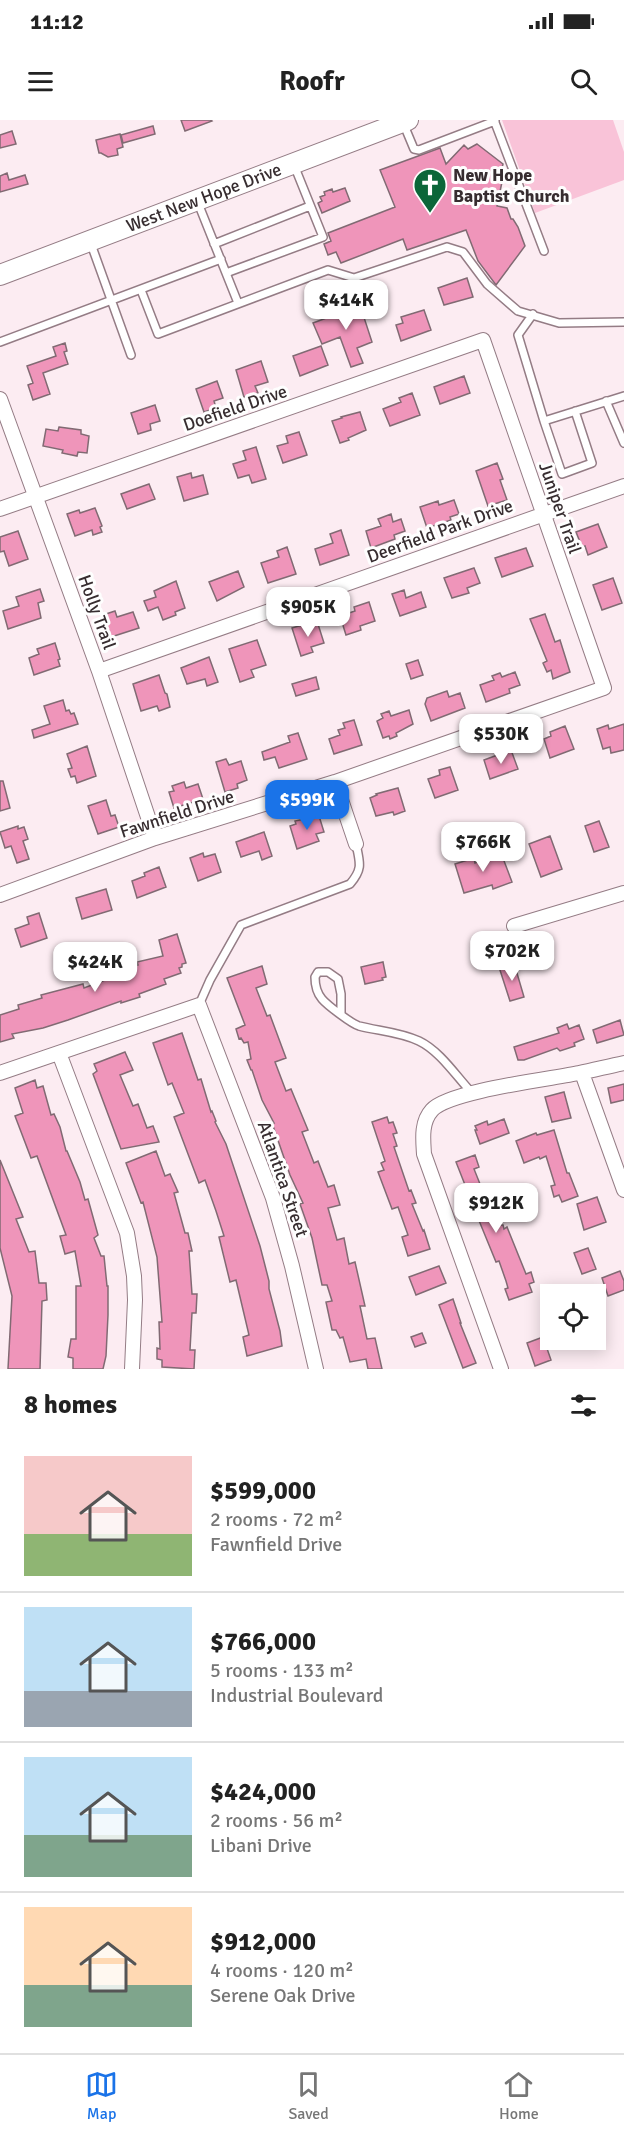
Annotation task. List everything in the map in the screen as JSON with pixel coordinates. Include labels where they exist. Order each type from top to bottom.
[{"type":"main road","name":"West New Hope Drive","points":[[0,275],[405,121]]},
{"type":"street","name":"Doefield Drive","points":[[0,509],[483,340]]},
{"type":"street","name":"Juniper Trail","points":[[483,340],[604,688]]},
{"type":"street","name":"Holly Trail","points":[[0,399],[99,671],[155,838]]},
{"type":"street","name":"Deerfield Park Drive","points":[[99,671],[624,486]]},
{"type":"street","name":"Fawnfield Drive","points":[[0,895],[155,838],[335,782],[604,688]]},
{"type":"street","points":[[335,782],[356,844]]},
{"type":"street","points":[[514,926],[624,893]]},
{"type":"street","points":[[0,1073],[199,1005]]},
{"type":"street","name":"Atlantica Street","points":[[199,1005],[273,1197],[316,1369]]},
{"type":"street","points":[[59,1053],[131,1249],[135,1300],[132,1369]]},
{"type":"street","points":[[501,1369],[424,1154],[422,1136],[426,1120],[439,1104],[472,1093],[624,1063]]},
{"type":"street","points":[[582,1073],[624,1190]]},
{"type":"lane","points":[[405,121],[410,143],[414,149],[419,150],[494,121],[544,251]]},
{"type":"lane","points":[[226,273],[322,237],[294,165]]},
{"type":"lane","points":[[197,200],[238,303]]},
{"type":"lane","points":[[214,244],[310,206]]},
{"type":"lane","points":[[90,241],[131,355]]},
{"type":"lane","points":[[141,290],[158,334],[328,270],[354,278],[447,247],[463,252],[487,284],[518,311],[560,323],[624,322]]},
{"type":"lane","points":[[0,342],[221,260]]},
{"type":"lane","points":[[533,314],[518,335],[562,474],[592,463],[575,411]]},
{"type":"lane","points":[[544,421],[624,396]]},
{"type":"lane","points":[[606,401],[624,443]]},
{"type":"lane","points":[[199,1005],[210,980],[241,925],[350,884],[359,873],[360,862],[356,844]]},
{"type":"lane","points":[[341,1014],[338,979],[328,972],[318,972],[315,977],[315,988],[322,1000],[357,1026],[402,1035],[424,1044],[443,1060],[472,1093]]},
{"type":"shaded area","points":[[502,120],[613,120],[624,152],[624,180],[535,213]]},
{"type":"building","points":[[181,120],[211,120],[212,121],[185,131]]},
{"type":"building","points":[[153,126],[155,134],[123,143],[121,135]]},
{"type":"building","points":[[12,131],[16,144],[0,148],[0,135]]},
{"type":"building","points":[[120,134],[123,147],[117,149],[118,155],[108,157],[99,153],[96,140]]},
{"type":"building","name":"New Hope Baptist Church","points":[[477,144],[503,164],[497,206],[507,208],[511,219],[518,227],[525,246],[496,285],[478,261],[466,230],[407,250],[403,239],[341,263],[336,252],[328,255],[324,244],[331,241],[328,233],[395,207],[380,170],[440,148],[446,164],[464,145],[468,149]]},
{"type":"building","points":[[7,173],[9,180],[25,175],[28,184],[0,192],[0,176]]},
{"type":"building","points":[[345,188],[350,201],[322,213],[318,203],[322,201],[320,197],[325,195],[324,192]]},
{"type":"building","points":[[467,278],[473,297],[444,305],[438,288]]},
{"type":"building","points":[[359,302],[372,342],[357,348],[363,363],[351,367],[340,337],[322,344],[313,323],[329,317],[328,313]]},
{"type":"building","points":[[424,310],[431,330],[401,341],[396,325],[403,323],[401,317]]},
{"type":"building","points":[[65,343],[67,351],[64,352],[68,364],[43,373],[50,394],[33,400],[28,385],[33,383],[27,366],[56,356],[53,347]]},
{"type":"building","points":[[321,346],[328,365],[300,376],[293,356]]},
{"type":"building","points":[[261,361],[268,382],[255,386],[258,393],[244,397],[236,370]]},
{"type":"building","points":[[464,376],[470,393],[440,404],[434,387]]},
{"type":"building","points":[[217,381],[223,398],[214,401],[216,408],[204,412],[196,389]]},
{"type":"building","points":[[412,393],[420,415],[390,426],[383,409],[401,402],[399,398]]},
{"type":"building","points":[[155,405],[160,421],[150,424],[151,430],[138,434],[131,413]]},
{"type":"building","points":[[360,412],[366,430],[340,443],[332,421]]},
{"type":"building","points":[[59,427],[81,430],[81,434],[89,436],[87,453],[78,452],[77,456],[62,453],[63,450],[43,446],[46,429],[58,431]]},
{"type":"building","points":[[299,432],[307,455],[283,463],[277,446],[288,443],[286,436]]},
{"type":"building","points":[[256,447],[266,479],[252,483],[249,475],[238,478],[233,464],[246,460],[243,451]]},
{"type":"building","points":[[497,463],[507,500],[488,506],[476,471]]},
{"type":"building","points":[[191,473],[192,478],[203,475],[208,494],[184,501],[177,477]]},
{"type":"building","points":[[149,484],[155,499],[127,509],[121,494]]},
{"type":"building","points":[[454,500],[459,514],[450,517],[451,520],[427,528],[420,507],[438,501],[439,505]]},
{"type":"building","points":[[95,508],[102,532],[93,535],[92,530],[75,536],[67,514]]},
{"type":"building","points":[[391,514],[393,522],[401,519],[405,531],[394,535],[395,539],[371,548],[366,531],[381,526],[378,519]]},
{"type":"building","points":[[598,524],[607,547],[588,555],[576,532]]},
{"type":"building","points":[[341,530],[349,555],[320,565],[315,549],[333,543],[330,534]]},
{"type":"building","points":[[18,531],[28,559],[9,566],[4,551],[0,552],[0,537]]},
{"type":"building","points":[[287,547],[296,574],[268,583],[261,563],[279,557],[277,551]]},
{"type":"building","points":[[526,548],[533,566],[502,577],[495,558]]},
{"type":"building","points":[[474,568],[480,583],[467,588],[469,593],[452,598],[444,578]]},
{"type":"building","points":[[238,571],[244,587],[217,601],[209,582]]},
{"type":"building","points":[[613,578],[622,603],[602,610],[593,585]]},
{"type":"building","points":[[176,581],[185,608],[175,612],[176,615],[163,620],[158,607],[148,611],[144,601],[156,597],[154,591]]},
{"type":"building","points":[[40,589],[44,601],[38,603],[41,618],[8,629],[3,611],[19,606],[16,597]]},
{"type":"building","points":[[404,590],[406,598],[421,592],[426,607],[400,616],[392,594]]},
{"type":"building","points":[[369,602],[375,621],[360,626],[361,630],[346,635],[340,616],[355,611],[354,607]]},
{"type":"building","points":[[115,611],[117,617],[133,612],[139,628],[111,637],[103,615]]},
{"type":"building","points":[[545,614],[555,642],[560,640],[570,672],[553,679],[551,670],[547,672],[543,663],[547,661],[530,619]]},
{"type":"building","points":[[312,622],[312,625],[318,624],[324,643],[311,647],[313,652],[301,656],[292,628]]},
{"type":"building","points":[[257,640],[266,665],[251,670],[254,677],[240,682],[229,649]]},
{"type":"building","points":[[55,643],[60,666],[34,675],[29,658],[39,654],[37,649]]},
{"type":"building","points":[[209,657],[218,682],[207,686],[205,679],[187,684],[181,668]]},
{"type":"building","points":[[418,660],[423,675],[411,679],[406,664]]},
{"type":"building","points":[[515,672],[520,685],[509,689],[510,693],[486,702],[480,685],[494,680],[492,676],[500,673],[502,677]]},
{"type":"building","points":[[159,675],[170,707],[159,711],[157,706],[141,711],[133,684]]},
{"type":"building","points":[[316,677],[319,689],[296,696],[292,684]]},
{"type":"building","points":[[447,691],[449,697],[460,693],[465,708],[431,721],[425,704],[427,698]]},
{"type":"building","points":[[63,700],[66,711],[74,713],[78,724],[34,738],[32,730],[50,724],[44,706]]},
{"type":"building","points":[[409,710],[413,724],[396,733],[397,736],[390,739],[389,736],[383,738],[377,721],[383,718],[381,714],[389,711],[391,716]]},
{"type":"building","points":[[354,720],[362,745],[334,754],[329,739],[340,735],[338,730],[345,728],[343,723]]},
{"type":"building","points":[[624,724],[624,750],[611,753],[610,747],[603,749],[597,729],[608,725],[609,729]]},
{"type":"building","points":[[565,726],[574,749],[550,758],[544,739],[551,736],[550,732]]},
{"type":"building","points":[[298,733],[307,759],[279,768],[275,757],[264,760],[262,752],[290,742],[288,736]]},
{"type":"building","points":[[87,746],[96,776],[77,783],[75,776],[71,777],[68,769],[72,768],[67,754]]},
{"type":"building","points":[[511,750],[518,769],[490,779],[484,760]]},
{"type":"building","points":[[226,759],[229,765],[241,761],[247,780],[237,784],[238,788],[225,792],[216,762]]},
{"type":"building","points":[[450,767],[458,790],[435,798],[428,779],[440,775],[439,770]]},
{"type":"building","points":[[0,781],[3,781],[10,808],[0,811]]},
{"type":"building","points":[[184,782],[186,788],[198,784],[203,799],[174,808],[169,792],[174,791],[172,786]]},
{"type":"building","points":[[398,788],[405,811],[394,815],[393,812],[376,816],[370,798]]},
{"type":"building","points":[[106,800],[111,816],[115,815],[119,827],[98,834],[88,806]]},
{"type":"building","points":[[319,816],[324,832],[316,834],[319,841],[297,849],[290,826],[296,824],[295,821]]},
{"type":"building","points":[[599,821],[609,847],[594,852],[585,826]]},
{"type":"building","points":[[18,826],[18,829],[24,827],[28,839],[23,841],[29,859],[17,863],[11,846],[5,848],[0,832]]},
{"type":"building","points":[[264,832],[272,856],[262,860],[259,851],[241,857],[236,842]]},
{"type":"building","points":[[550,836],[562,869],[541,877],[529,844]]},
{"type":"building","points":[[203,853],[204,857],[215,854],[221,872],[198,881],[190,858]]},
{"type":"building","points":[[501,853],[512,882],[493,889],[492,885],[464,893],[455,864],[474,858],[475,863]]},
{"type":"building","points":[[159,867],[166,887],[137,898],[132,881]]},
{"type":"building","points":[[106,889],[112,910],[82,919],[76,898]]},
{"type":"building","points":[[39,913],[47,938],[21,947],[15,929],[29,924],[27,917]]},
{"type":"building","points":[[177,934],[186,963],[179,968],[181,973],[164,979],[166,984],[139,994],[140,997],[121,1003],[121,1001],[43,1028],[12,1034],[14,1038],[0,1042],[0,1015],[19,1009],[18,1005],[42,998],[41,995],[83,984],[84,988],[113,977],[112,972],[138,965],[137,962],[163,956],[159,940]]},
{"type":"building","points":[[383,962],[386,977],[382,978],[383,980],[365,984],[361,967]]},
{"type":"building","points":[[514,963],[524,997],[510,1001],[499,967]]},
{"type":"building","points":[[262,966],[267,984],[256,988],[267,1016],[270,1015],[286,1058],[275,1062],[286,1091],[291,1089],[308,1130],[302,1132],[314,1163],[318,1161],[328,1187],[334,1185],[340,1205],[328,1208],[337,1240],[344,1238],[349,1264],[355,1262],[365,1306],[360,1306],[367,1339],[375,1338],[382,1369],[368,1369],[366,1359],[350,1362],[343,1337],[340,1338],[336,1330],[332,1330],[326,1302],[332,1301],[327,1285],[322,1285],[312,1238],[300,1204],[303,1203],[290,1175],[272,1123],[274,1123],[262,1100],[247,1060],[251,1059],[248,1042],[244,1043],[241,1038],[239,1039],[236,1029],[245,1025],[227,978]]},
{"type":"building","points":[[620,1020],[624,1035],[597,1043],[593,1030]]},
{"type":"building","points":[[567,1024],[569,1029],[579,1025],[584,1039],[574,1043],[575,1046],[560,1051],[557,1048],[518,1060],[514,1047],[559,1033],[557,1028]]},
{"type":"building","points":[[182,1033],[198,1080],[201,1079],[211,1112],[226,1144],[260,1246],[280,1331],[282,1346],[247,1356],[243,1337],[249,1335],[236,1280],[230,1282],[219,1237],[224,1236],[205,1180],[199,1183],[174,1117],[184,1113],[172,1083],[168,1085],[153,1043]]},
{"type":"building","points":[[125,1052],[133,1070],[120,1075],[133,1106],[138,1104],[147,1128],[153,1126],[159,1142],[121,1149],[93,1074],[97,1071],[94,1064]]},
{"type":"building","points":[[35,1080],[37,1088],[43,1086],[51,1115],[54,1114],[60,1127],[66,1151],[80,1182],[85,1200],[88,1199],[98,1235],[94,1238],[101,1256],[104,1256],[108,1286],[108,1315],[103,1369],[73,1369],[73,1358],[68,1357],[71,1339],[76,1339],[76,1286],[81,1286],[75,1251],[65,1254],[60,1236],[66,1235],[37,1156],[31,1158],[15,1116],[23,1113],[15,1088]]},
{"type":"building","points":[[624,1084],[624,1100],[611,1103],[608,1088]]},
{"type":"building","points":[[564,1092],[571,1118],[552,1122],[545,1097]]},
{"type":"building","points":[[387,1117],[389,1123],[393,1122],[397,1133],[393,1134],[397,1146],[394,1147],[409,1191],[411,1190],[416,1203],[412,1204],[430,1249],[408,1256],[402,1237],[408,1235],[398,1207],[392,1209],[378,1172],[384,1170],[381,1163],[385,1161],[372,1122]]},
{"type":"building","points":[[504,1119],[509,1133],[480,1144],[475,1126],[487,1121],[488,1125]]},
{"type":"building","points":[[554,1130],[567,1173],[569,1173],[578,1196],[562,1202],[559,1195],[554,1197],[551,1186],[555,1185],[546,1156],[524,1163],[516,1141],[536,1133],[537,1135]]},
{"type":"building","points":[[156,1151],[165,1176],[170,1174],[178,1192],[174,1193],[192,1251],[189,1251],[192,1294],[197,1294],[196,1313],[192,1313],[190,1350],[195,1350],[194,1369],[162,1367],[162,1360],[157,1359],[157,1348],[160,1349],[159,1322],[162,1322],[157,1257],[143,1202],[141,1203],[126,1163]]},
{"type":"building","points":[[475,1155],[479,1167],[474,1169],[484,1194],[488,1192],[500,1225],[503,1225],[504,1229],[507,1227],[526,1274],[531,1272],[534,1282],[529,1284],[532,1292],[509,1300],[505,1289],[508,1288],[499,1261],[496,1262],[474,1210],[478,1208],[471,1188],[467,1190],[456,1162]]},
{"type":"building","points":[[0,1160],[23,1217],[16,1219],[29,1252],[35,1251],[39,1283],[46,1283],[47,1300],[42,1301],[40,1369],[8,1369],[12,1296],[0,1248]]},
{"type":"building","points":[[597,1197],[606,1222],[584,1230],[577,1204]]},
{"type":"building","points":[[588,1248],[596,1269],[582,1274],[574,1253]]},
{"type":"building","points":[[439,1266],[446,1283],[416,1295],[409,1277]]},
{"type":"building","points":[[620,1271],[624,1281],[624,1290],[608,1296],[606,1284],[602,1278]]},
{"type":"building","points":[[453,1299],[476,1363],[463,1368],[439,1305]]},
{"type":"building","points":[[422,1333],[426,1343],[415,1347],[411,1337]]},
{"type":"building","points":[[540,1338],[540,1350],[548,1350],[551,1360],[535,1366],[527,1343]]},
{"type":"place","name":"New Hope Baptist Church","points":[[430,214]]}]
